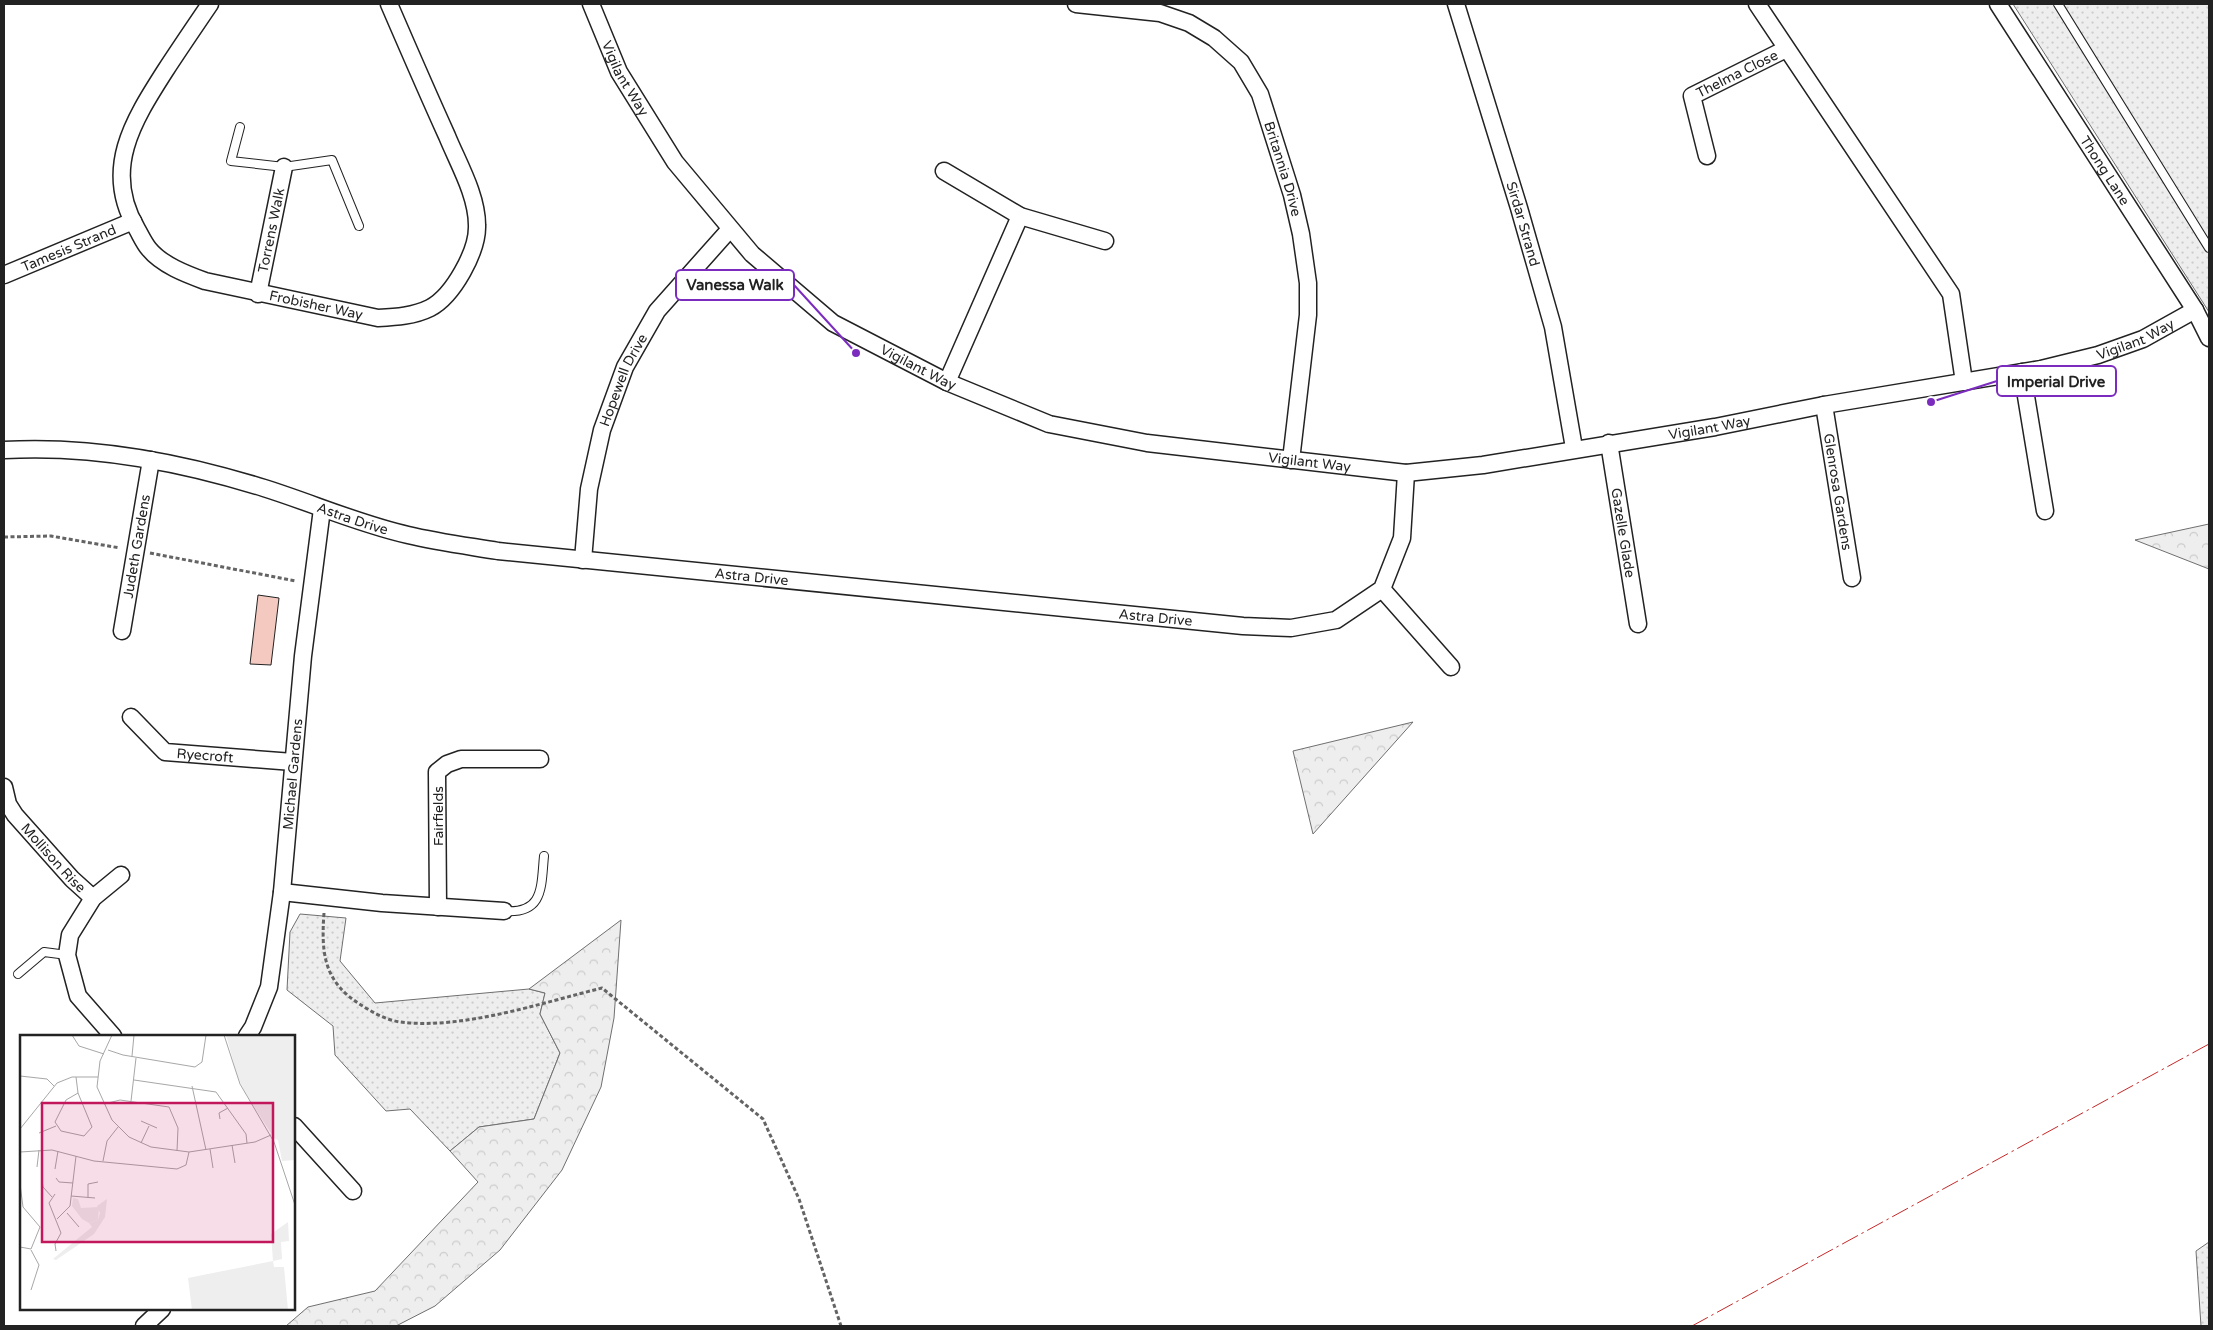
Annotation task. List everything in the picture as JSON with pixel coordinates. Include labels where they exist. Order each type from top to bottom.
[{"type":"street","name":"Frobisher Way","points":[[210,4],[139,111],[125,145],[122,184],[125,204],[133,221],[150,250],[179,272],[205,281],[258,294],[378,318],[406,316],[431,307],[458,282],[473,249],[477,226],[475,207],[462,171],[389,4]]},
{"type":"street","name":"Vigilant Way","points":[[592,4],[619,72],[675,162],[752,254],[833,323],[947,382],[1049,424],[1147,443],[1406,473],[1483,465],[1574,448],[1715,427],[1824,405],[2022,372],[2098,355],[2143,339],[2195,310]]},
{"type":"street","name":"Britannia Drive","points":[[1076,4],[1160,13],[1189,23],[1214,38],[1241,62],[1260,94],[1292,196],[1301,234],[1308,283],[1308,315],[1291,460]]},
{"type":"street","name":"Sirdar Strand","points":[[1456,4],[1519,208],[1553,327],[1574,448]]},
{"type":"street","points":[[1756,4],[1951,294],[1964,382]]},
{"type":"street","name":"Thong Lane","points":[[1998,4],[2195,310],[2209,338]]},
{"type":"street","name":"Thelma Close","points":[[1706,156],[1692,96],[1786,49]]},
{"type":"street","name":"Torrens Walk","points":[[258,294],[284,167]]},
{"type":"street","points":[[944,171],[1020,216],[1105,241]]},
{"type":"street","points":[[947,382],[1020,216]]},
{"type":"street","name":"Tamesis Strand","points":[[4,275],[133,221]]},
{"type":"street","name":"Hopewell Drive","points":[[583,560],[589,489],[602,430],[625,367],[657,311],[730,230]]},
{"type":"street","points":[[2022,372],[2045,510]]},
{"type":"street","name":"Glenrosa Gardens","points":[[1824,405],[1852,578]]},
{"type":"street","name":"Gazelle Glade","points":[[1609,443],[1638,624]]},
{"type":"street","name":"Astra Drive","points":[[4,450],[72,451],[151,460],[265,489],[408,536],[498,551],[583,560],[1243,626],[1291,628],[1336,620],[1382,589]]},
{"type":"street","name":"Judeth Gardens","points":[[122,631],[151,460]]},
{"type":"street","points":[[1406,473],[1402,538],[1382,589],[1451,667]]},
{"type":"street","name":"Michael Gardens","points":[[248,1035],[253,1027],[269,988],[282,892],[303,656],[322,509]]},
{"type":"street","name":"Ryecroft","points":[[131,718],[166,752],[293,762]]},
{"type":"street","name":"Fairfields","points":[[438,906],[438,772],[447,764],[462,758],[540,758]]},
{"type":"street","name":"Mollison Rise","points":[[4,787],[6,805],[72,879],[93,898]]},
{"type":"street","points":[[112,1035],[78,996],[67,955],[70,935],[93,898],[122,875]]},
{"type":"street","points":[[282,892],[504,911]]},
{"type":"street","points":[[295,1127],[353,1191]]},
{"type":"street","points":[[144,1326],[161,1310]]},
{"type":"lane","points":[[2058,4],[2209,248]]},
{"type":"lane","points":[[240,127],[232,161],[284,167],[332,160],[359,226]]},
{"type":"lane","points":[[504,911],[520,912],[532,906],[540,892],[544,856]]},
{"type":"lane","points":[[18,974],[44,952],[67,955]]},
{"type":"path","points":[[4,537],[50,536],[135,550],[266,577],[303,582]]},
{"type":"path","points":[[326,896],[323,934],[325,959],[333,981],[350,998],[373,1012],[398,1022],[459,1022],[602,988],[763,1119],[799,1199],[841,1326]]},
{"type":"green space","points":[[2013,4],[2209,4],[2209,312]]},
{"type":"green space","points":[[2209,524],[2209,569],[2135,540]]},
{"type":"green space","points":[[1413,722],[1313,834],[1293,751]]},
{"type":"green space","points":[[300,914],[346,918],[340,961],[375,1003],[529,989],[545,993],[540,1014],[560,1053],[534,1119],[479,1127],[450,1151],[410,1109],[386,1111],[335,1055],[333,1026],[287,990],[290,932]]},
{"type":"green space","points":[[621,920],[614,1018],[601,1087],[562,1170],[500,1250],[435,1306],[396,1326],[286,1326],[308,1307],[375,1291],[478,1182],[450,1151],[479,1127],[534,1119],[560,1053],[540,1014],[545,993],[529,989]]},
{"type":"green space","points":[[2209,1242],[2209,1326],[2201,1326],[2196,1251]]},
{"type":"building","points":[[258,595],[279,598],[271,665],[250,664]]},
{"type":"power","points":[[1692,1326],[2209,1044]]},
{"type":"place","name":"Vanessa Walk","points":[[856,353]]},
{"type":"place","name":"Imperial Drive","points":[[1931,402]]}]
